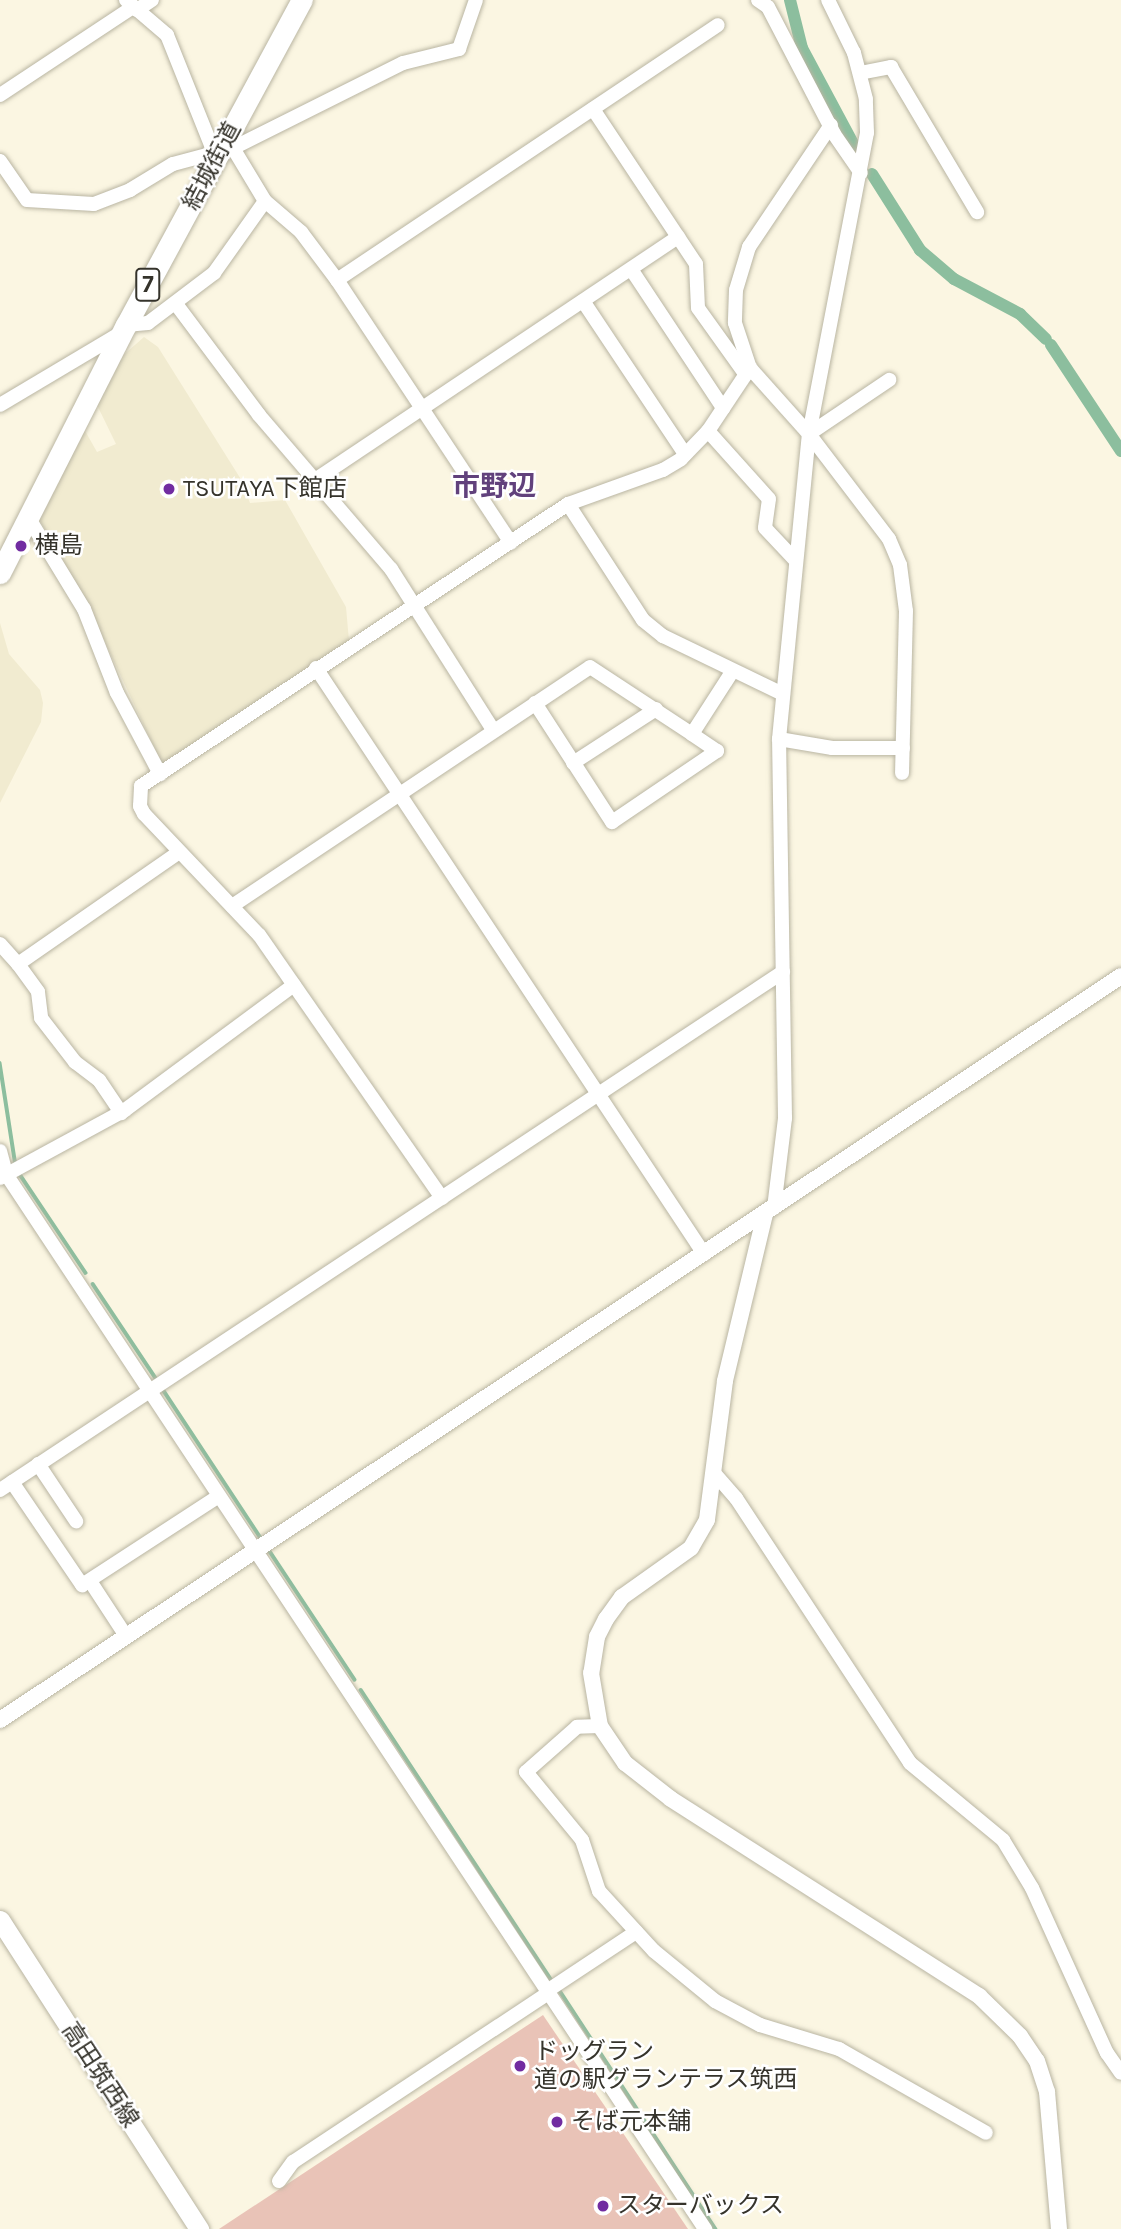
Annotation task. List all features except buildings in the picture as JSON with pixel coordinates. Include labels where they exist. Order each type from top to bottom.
[{"type":"main road","name":"結城街道","points":[[0,573],[124,329],[302,0]]},
{"type":"main road","name":"高田筑西線","points":[[0,1920],[199,2229]]},
{"type":"street","points":[[0,94],[132,5],[152,0]]},
{"type":"street","points":[[0,161],[27,200],[94,204],[130,190],[173,164],[222,149],[403,63],[458,48],[476,0]]},
{"type":"street","points":[[758,0],[768,7],[831,125],[861,173]]},
{"type":"street","points":[[828,0],[860,73],[868,115],[861,173],[809,434],[779,739],[785,1118],[769,1211],[725,1381],[711,1506],[699,1536],[682,1556],[622,1597],[597,1637],[592,1673],[600,1726],[625,1763],[671,1799],[979,1996],[1020,2036],[1037,2061],[1047,2092],[1059,2229]]},
{"type":"street","points":[[132,5],[167,35],[222,149],[265,201],[294,225],[337,280],[511,543]]},
{"type":"street","points":[[337,280],[718,26]]},
{"type":"street","points":[[860,73],[891,66],[977,212]]},
{"type":"street","points":[[593,110],[698,268],[698,308],[702,317],[748,371],[809,434],[889,539],[901,565],[906,611],[902,773]]},
{"type":"street","points":[[442,1198],[294,985],[232,905],[179,852],[140,806],[141,786],[568,504],[663,470],[685,454],[708,431],[748,371],[735,323],[741,266],[772,209],[831,125]]},
{"type":"street","points":[[0,405],[124,329],[148,323],[176,304],[214,273],[265,201]]},
{"type":"street","points":[[315,480],[678,237]]},
{"type":"street","points":[[631,269],[723,408]]},
{"type":"street","points":[[583,301],[685,454]]},
{"type":"street","points":[[176,304],[315,480],[391,569],[413,608],[493,730]]},
{"type":"street","points":[[809,434],[889,380]]},
{"type":"street","points":[[708,431],[769,499],[765,528],[795,560]]},
{"type":"street","points":[[568,504],[643,620],[663,636],[732,673],[783,694]]},
{"type":"street","points":[[29,517],[84,609],[117,694],[160,774]]},
{"type":"street","points":[[232,905],[493,730],[590,667],[717,751],[612,822],[535,703]]},
{"type":"street","points":[[316,668],[704,1254]]},
{"type":"street","points":[[692,734],[732,673]]},
{"type":"street","points":[[573,763],[656,709]]},
{"type":"street","points":[[779,739],[832,748],[903,748]]},
{"type":"street","points":[[18,964],[179,852]]},
{"type":"street","points":[[0,944],[38,992],[41,1018],[75,1062],[99,1080],[121,1113]]},
{"type":"street","points":[[219,1496],[90,1581],[79,1583],[6,1486],[783,972]]},
{"type":"street","points":[[0,1720],[1121,978]]},
{"type":"street","points":[[10,1172],[121,1113],[294,985]]},
{"type":"street","points":[[0,1151],[10,1172],[219,1496],[261,1546],[705,2229]]},
{"type":"street","points":[[38,1464],[76,1521]]},
{"type":"street","points":[[715,1474],[736,1498],[910,1763],[1003,1840],[1032,1888],[1107,2053],[1121,2073]]},
{"type":"street","points":[[90,1581],[126,1636]]},
{"type":"street","points":[[600,1726],[577,1727],[526,1772],[582,1840],[599,1891],[636,1932],[667,1964],[715,2001],[760,2025],[839,2049],[986,2133]]},
{"type":"street","points":[[279,2181],[293,2162],[636,1932]]},
{"type":"shaded area","points":[[144,337],[158,347],[242,481],[250,503],[285,500],[346,607],[349,641],[163,766],[88,606],[39,519],[84,429],[97,452],[116,444],[97,405],[120,358]]},
{"type":"shaded area","points":[[0,623],[9,654],[40,690],[43,703],[41,722],[0,803]]},
{"type":"shaded area","points":[[543,2015],[688,2229],[219,2229]]},
{"type":"waterway","points":[[790,0],[802,48],[856,149]]},
{"type":"waterway","points":[[872,174],[920,250],[954,279],[1020,314],[1046,339]]},
{"type":"waterway","points":[[1051,345],[1121,451]]},
{"type":"waterway","points":[[0,1063],[16,1166]]},
{"type":"waterway","points":[[19,1173],[86,1273]]},
{"type":"waterway","points":[[93,1284],[157,1380]]},
{"type":"waterway","points":[[162,1388],[263,1541]]},
{"type":"waterway","points":[[267,1547],[355,1680]]},
{"type":"waterway","points":[[361,1690],[553,1982]]},
{"type":"waterway","points":[[558,1988],[716,2229]]},
{"type":"place","name":"TSUTAYA下館店","points":[[169,489]]},
{"type":"place","name":"横島","points":[[21,546]]},
{"type":"place","name":"ドッグラン 道の駅グランテラス筑西","points":[[520,2066]]},
{"type":"place","name":"そば元本舗","points":[[557,2122]]},
{"type":"place","name":"スターバックス","points":[[603,2206]]},
{"type":"district","name":"市野辺","points":[[494,486]]}]
